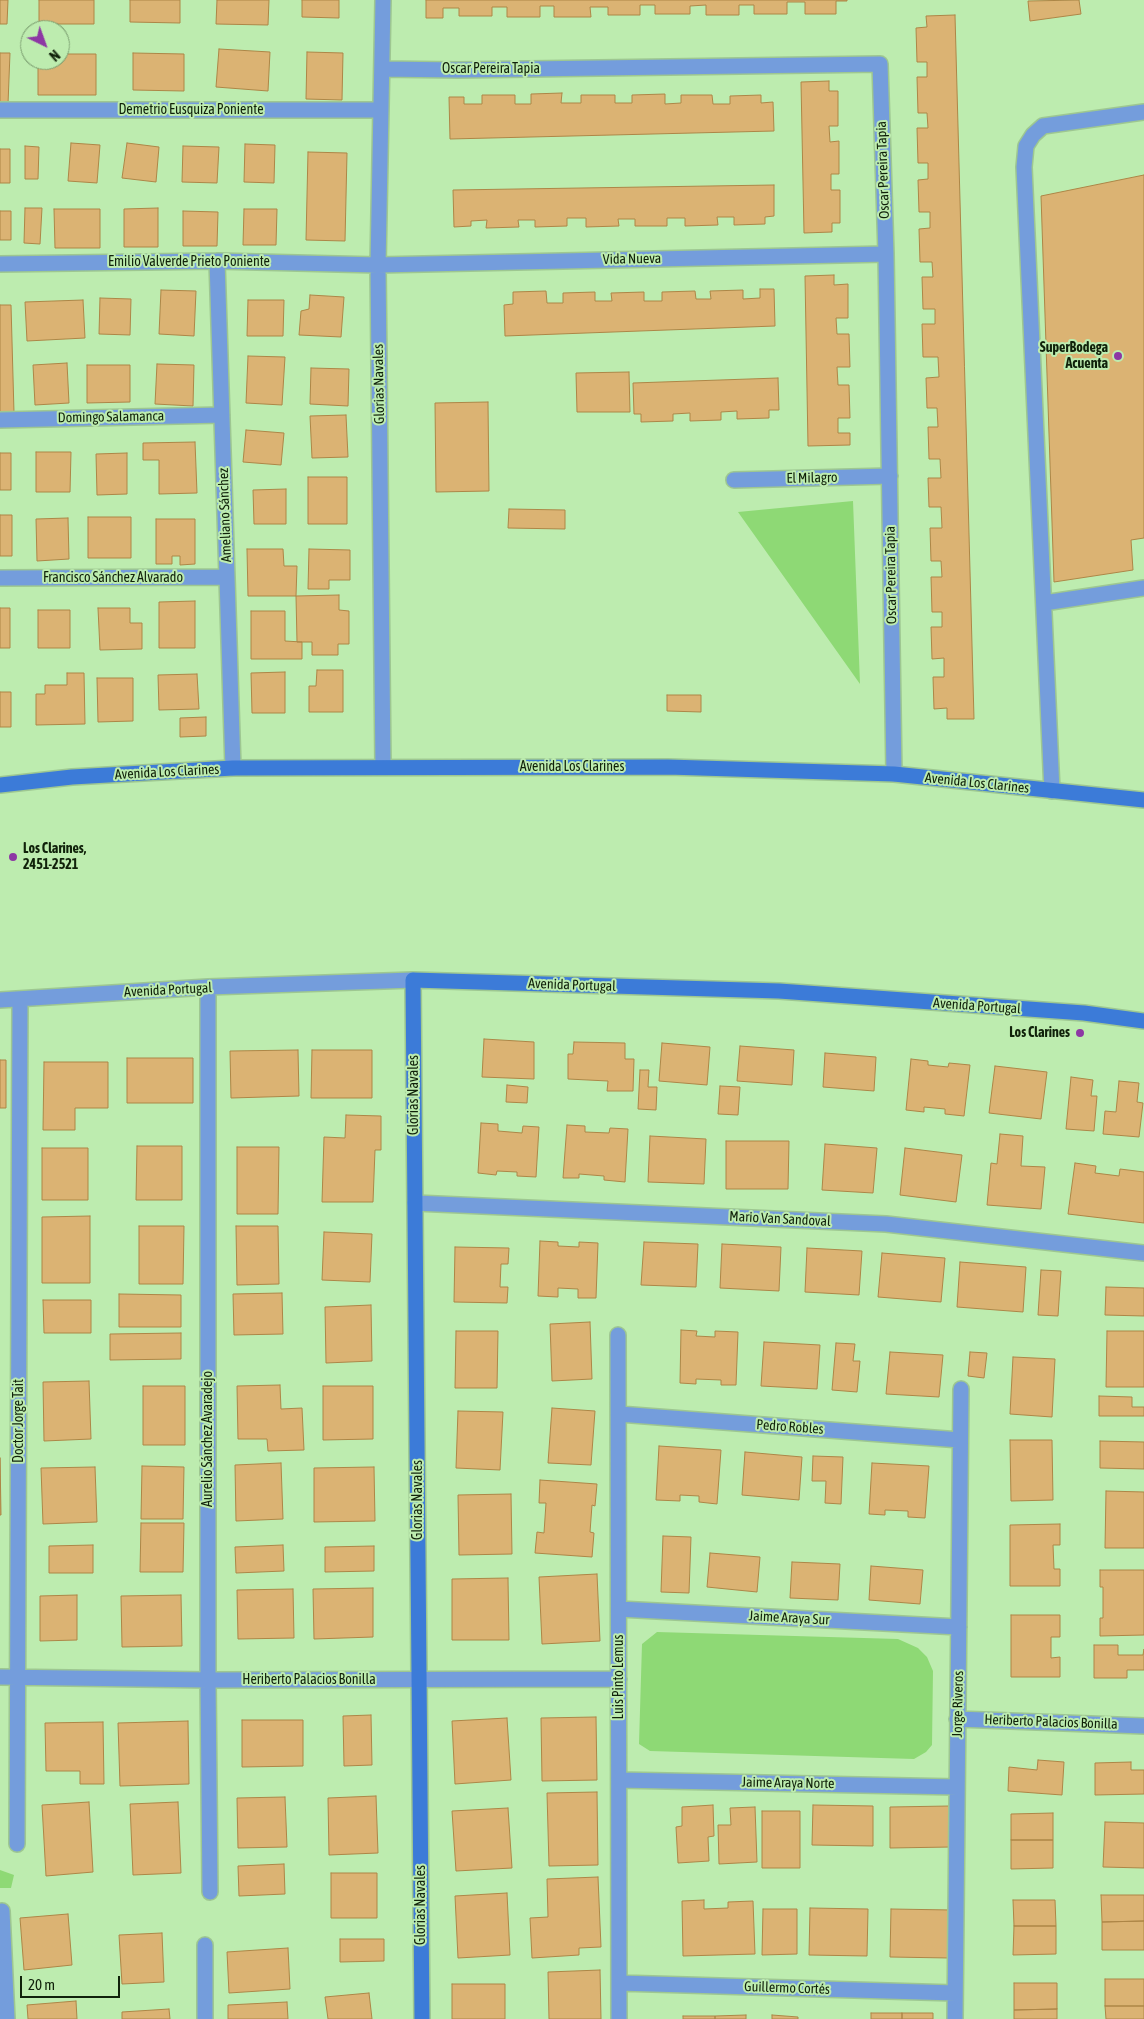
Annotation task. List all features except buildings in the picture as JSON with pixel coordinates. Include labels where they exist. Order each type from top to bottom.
[{"type":"street","name":"Glorias Navales","points":[[383,0],[378,265],[383,767]]},
{"type":"street","name":"Oscar Pereira Tapia","points":[[382,69],[458,70],[880,64],[886,254],[894,774]]},
{"type":"street","name":"Demetrio Eusquiza Poniente","points":[[0,110],[381,110]]},
{"type":"street","points":[[1052,791],[1024,176],[1026,146],[1043,126],[1144,112]]},
{"type":"street","name":"Vida Nueva","points":[[378,265],[886,254]]},
{"type":"street","name":"Emilio Valverde Prieto Poniente","points":[[0,264],[217,261],[378,265]]},
{"type":"street","name":"Ameliano Sánchez","points":[[217,261],[233,768]]},
{"type":"street","name":"Domingo Salamanca","points":[[0,420],[222,415]]},
{"type":"street","name":"El Milagro","points":[[734,480],[890,476]]},
{"type":"street","name":"Francisco Sánchez Alvarado","points":[[0,578],[227,577]]},
{"type":"street","points":[[1044,603],[1144,588]]},
{"type":"street","name":"Avenida Los Clarines","points":[[0,785],[72,777],[233,768],[668,767],[894,774],[1144,800]]},
{"type":"street","name":"Glorias Navales","points":[[413,980],[422,2019]]},
{"type":"street","name":"Avenida Portugal","points":[[0,1000],[208,987],[413,980],[779,991],[1084,1013],[1144,1021]]},
{"type":"street","name":"Aurelio Sánchez Avaradejo","points":[[208,987],[208,1680],[210,1892]]},
{"type":"street","name":"Doctor Jorge Tait","points":[[17,1844],[20,999]]},
{"type":"street","name":"Mario Van Sandoval","points":[[415,1203],[886,1224],[1144,1253]]},
{"type":"street","name":"Luis Pinto Lemus","points":[[618,1336],[619,2019]]},
{"type":"street","name":"Jorge Riveros","points":[[955,2019],[961,1389]]},
{"type":"street","name":"Pedro Robles","points":[[619,1414],[960,1440]]},
{"type":"street","name":"Jaime Araya Sur","points":[[619,1609],[959,1627]]},
{"type":"street","name":"Heriberto Palacios Bonilla","points":[[0,1677],[208,1680],[619,1679]]},
{"type":"street","name":"Heriberto Palacios Bonilla","points":[[958,1719],[1144,1726]]},
{"type":"street","name":"Jaime Araya Norte","points":[[619,1780],[957,1787]]},
{"type":"street","points":[[2,1911],[7,2019]]},
{"type":"street","points":[[205,1945],[205,2019]]},
{"type":"street","name":"Guillermo Cortés","points":[[619,1983],[955,1993]]},
{"type":"green space","points":[[853,501],[860,684],[738,512]]},
{"type":"green space","points":[[657,1632],[898,1639],[918,1648],[927,1657],[933,1671],[932,1745],[926,1752],[914,1759],[650,1751],[639,1744],[642,1644]]},
{"type":"green space","points":[[0,1870],[14,1875],[11,1888],[0,1888]]},
{"type":"place","name":"SuperBodega Acuenta","points":[[1118,356]]},
{"type":"place","name":"Los Clarines, 2451-2521","points":[[13,857]]},
{"type":"place","name":"Los Clarines","points":[[1080,1033]]}]
